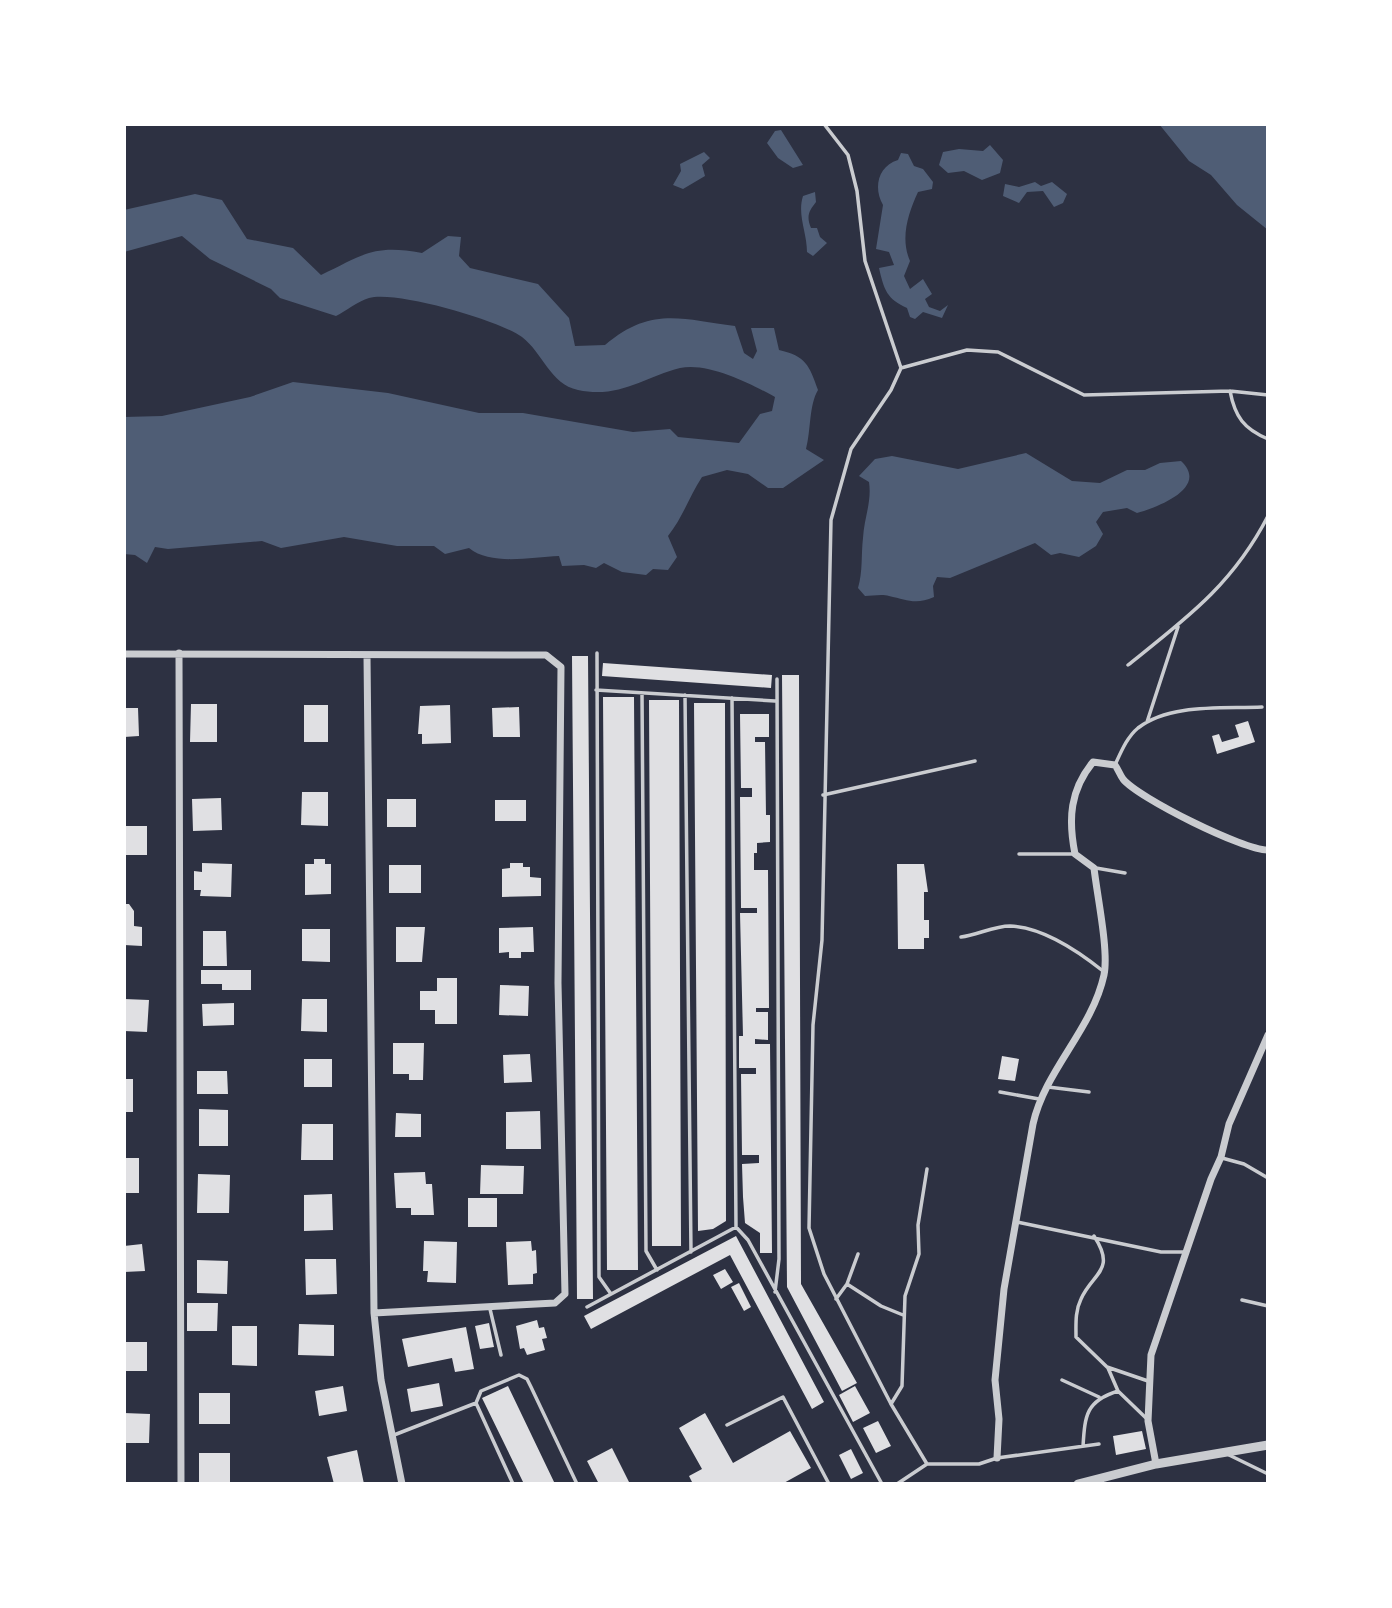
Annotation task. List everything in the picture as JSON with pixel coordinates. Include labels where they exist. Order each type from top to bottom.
[{"type":"street","points":[[179,653],[181,1484]]},
{"type":"street","points":[[124,654],[546,655],[561,667],[558,983],[565,1294],[555,1303],[374,1313]]},
{"type":"street","points":[[367,656],[374,1313],[381,1380],[402,1484]]},
{"type":"street","points":[[996,1458],[999,1419],[995,1380],[1004,1289],[1039,1098],[1064,1061],[1095,1002],[1105,972],[1094,868],[1075,854],[1070,829],[1071,806],[1084,774],[1093,762],[1115,765],[1124,780],[1133,787],[1192,822],[1268,850]]},
{"type":"street","points":[[1156,1464],[1149,1421],[1151,1354],[1221,1157],[1229,1124],[1268,1035]]},
{"type":"street","points":[[1078,1484],[1156,1464],[1268,1445]]},
{"type":"lane","points":[[824,124],[848,155],[857,191],[865,261],[901,368],[891,390],[851,449],[831,520],[830,694],[823,795],[822,940],[813,1025],[809,1228],[824,1274],[891,1404],[927,1464]]},
{"type":"lane","points":[[901,368],[967,350],[998,352],[1084,395],[1230,391],[1268,395]]},
{"type":"lane","points":[[1230,391],[1234,411],[1248,430],[1268,439]]},
{"type":"lane","points":[[1129,665],[1203,604],[1245,558],[1268,516]]},
{"type":"lane","points":[[1147,723],[1178,625]]},
{"type":"lane","points":[[597,653],[599,1277],[611,1294]]},
{"type":"lane","points":[[775,1292],[779,1259],[777,679]]},
{"type":"lane","points":[[596,690],[775,701]]},
{"type":"lane","points":[[642,693],[646,1251],[657,1270]]},
{"type":"lane","points":[[685,695],[691,1252]]},
{"type":"lane","points":[[732,698],[736,1227],[748,1240],[882,1484]]},
{"type":"lane","points":[[1115,765],[1126,743],[1158,715],[1262,707]]},
{"type":"lane","points":[[823,795],[975,761]]},
{"type":"lane","points":[[1018,854],[1075,854]]},
{"type":"lane","points":[[1094,868],[1125,873]]},
{"type":"lane","points":[[961,937],[1007,926],[1025,929],[1078,951],[1105,972]]},
{"type":"lane","points":[[1045,1087],[1089,1092]]},
{"type":"lane","points":[[1000,1092],[1039,1098]]},
{"type":"lane","points":[[1221,1157],[1244,1164],[1268,1178]]},
{"type":"lane","points":[[891,1404],[902,1387],[906,1330],[903,1315],[905,1296],[919,1254],[918,1225],[928,1169]]},
{"type":"lane","points":[[1017,1222],[1161,1252],[1186,1252]]},
{"type":"lane","points":[[587,1307],[736,1227]]},
{"type":"lane","points":[[1094,1236],[1102,1248],[1103,1264],[1095,1282],[1081,1297],[1076,1316],[1076,1337],[1107,1367],[1118,1391],[1149,1421]]},
{"type":"lane","points":[[836,1298],[847,1284],[858,1254]]},
{"type":"lane","points":[[847,1284],[881,1306],[903,1315]]},
{"type":"lane","points":[[1242,1300],[1268,1306]]},
{"type":"lane","points":[[490,1307],[501,1355]]},
{"type":"lane","points":[[1107,1367],[1149,1381]]},
{"type":"lane","points":[[392,1436],[476,1403],[481,1391],[519,1375],[527,1378],[577,1484]]},
{"type":"lane","points":[[1062,1380],[1099,1397]]},
{"type":"lane","points":[[1083,1446],[1088,1410],[1099,1397],[1118,1391]]},
{"type":"lane","points":[[727,1425],[783,1397],[829,1484]]},
{"type":"lane","points":[[476,1403],[513,1484]]},
{"type":"lane","points":[[897,1484],[927,1464],[979,1464],[996,1458],[1099,1444]]},
{"type":"lane","points":[[1222,1451],[1268,1474]]},
{"type":"water","points":[[1159,124],[1268,124],[1268,230],[1237,205],[1211,175],[1189,161]]},
{"type":"water","points":[[781,130],[803,165],[793,168],[778,158],[767,143],[775,131]]},
{"type":"water","points":[[990,145],[1003,160],[1000,173],[982,180],[964,171],[948,173],[939,165],[943,152],[959,149],[983,151]]},
{"type":"water","points":[[704,152],[710,158],[702,165],[705,176],[683,189],[673,185],[681,171],[680,164]]},
{"type":"water","points":[[901,153],[908,154],[914,166],[923,169],[933,182],[932,189],[918,192],[908,217],[906,244],[910,261],[904,276],[910,289],[923,279],[932,294],[925,299],[929,307],[940,311],[948,305],[942,318],[923,312],[915,319],[910,317],[907,308],[887,293],[879,268],[894,265],[889,252],[876,249],[883,205],[878,192],[879,178],[886,167],[898,160]]},
{"type":"water","points":[[1035,182],[1041,186],[1052,182],[1067,194],[1063,203],[1054,207],[1043,191],[1027,192],[1019,203],[1003,196],[1005,184],[1019,187]]},
{"type":"water","points":[[815,192],[816,202],[809,214],[809,224],[811,228],[817,228],[820,237],[827,243],[813,256],[807,252],[801,203],[803,196]]},
{"type":"water","points":[[195,194],[222,200],[247,239],[293,248],[321,275],[369,253],[391,250],[422,253],[448,236],[461,237],[459,256],[470,268],[538,284],[569,318],[575,346],[605,345],[637,325],[652,320],[682,319],[735,326],[744,353],[753,359],[757,351],[751,328],[774,328],[779,350],[801,359],[815,381],[818,390],[813,403],[806,449],[824,460],[783,488],[768,488],[748,474],[727,470],[702,477],[668,536],[677,557],[668,570],[653,569],[646,575],[622,572],[604,563],[596,568],[584,565],[562,566],[559,556],[500,559],[478,554],[469,548],[445,554],[434,546],[397,546],[344,537],[281,548],[262,541],[168,549],[155,547],[147,563],[135,555],[124,554],[124,417],[162,416],[250,397],[293,382],[388,393],[479,413],[523,413],[633,432],[670,429],[678,437],[739,443],[760,414],[772,411],[775,397],[729,375],[691,367],[680,368],[606,392],[578,390],[560,381],[522,337],[492,323],[447,308],[401,298],[382,297],[365,299],[336,316],[280,298],[271,289],[210,259],[182,236],[124,252],[124,210]]},
{"type":"water","points":[[1026,453],[1072,481],[1100,483],[1127,470],[1145,470],[1160,463],[1181,461],[1188,471],[1189,480],[1177,495],[1156,507],[1137,513],[1127,508],[1103,512],[1096,522],[1103,534],[1096,546],[1079,557],[1060,553],[1051,555],[1035,543],[950,578],[937,577],[933,586],[934,597],[922,601],[883,595],[865,596],[858,588],[870,489],[869,482],[859,476],[875,459],[892,456],[958,469]]},
{"type":"building","points":[[572,656],[588,656],[593,1299],[577,1299]]},
{"type":"building","points":[[603,663],[772,675],[771,688],[602,676]]},
{"type":"building","points":[[782,675],[799,675],[801,1284],[857,1383],[842,1391],[787,1287]]},
{"type":"building","points":[[603,697],[634,697],[638,1270],[607,1270]]},
{"type":"building","points":[[649,700],[679,700],[681,1246],[652,1246]]},
{"type":"building","points":[[694,703],[725,703],[726,1221],[713,1229],[698,1231]]},
{"type":"building","points":[[191,704],[217,704],[217,742],[190,742]]},
{"type":"building","points":[[304,705],[328,705],[328,742],[304,742]]},
{"type":"building","points":[[450,705],[451,743],[422,744],[422,734],[418,734],[420,706]]},
{"type":"building","points":[[519,707],[520,737],[493,737],[492,708]]},
{"type":"building","points":[[124,708],[138,708],[139,736],[124,737]]},
{"type":"building","points":[[740,714],[769,714],[769,737],[755,737],[755,742],[765,742],[766,815],[770,815],[770,842],[757,843],[754,870],[768,870],[769,1008],[756,1008],[756,1012],[768,1012],[768,1040],[755,1039],[755,1044],[770,1044],[772,1253],[760,1253],[760,1233],[745,1223],[743,1197],[742,1164],[759,1163],[759,1155],[742,1155],[741,1074],[756,1074],[756,1068],[739,1068],[739,1036],[743,1036],[740,913],[757,913],[757,908],[741,908],[740,797],[752,797],[752,788],[741,788]]},
{"type":"building","points":[[1248,721],[1255,742],[1217,754],[1212,736],[1219,734],[1222,742],[1239,737],[1235,725]]},
{"type":"building","points":[[302,792],[328,792],[328,826],[301,825]]},
{"type":"building","points":[[221,798],[222,830],[193,831],[192,799]]},
{"type":"building","points":[[387,799],[416,799],[416,827],[387,827]]},
{"type":"building","points":[[495,800],[526,800],[526,821],[495,821]]},
{"type":"building","points":[[124,826],[147,826],[147,855],[124,855]]},
{"type":"building","points":[[314,859],[325,859],[325,864],[331,864],[331,894],[305,895],[305,864],[314,864]]},
{"type":"building","points":[[202,863],[232,864],[231,897],[200,896],[201,890],[194,890],[194,871],[202,872]]},
{"type":"building","points":[[510,863],[523,863],[523,867],[530,867],[530,877],[541,878],[541,896],[502,897],[502,869],[510,868]]},
{"type":"building","points":[[897,864],[924,864],[928,892],[924,892],[924,920],[929,920],[929,938],[924,938],[924,949],[898,949]]},
{"type":"building","points":[[389,865],[421,865],[421,893],[389,893]]},
{"type":"building","points":[[124,904],[129,904],[134,911],[134,926],[142,927],[142,946],[124,945]]},
{"type":"building","points":[[396,927],[425,927],[422,962],[396,962]]},
{"type":"building","points":[[533,927],[534,952],[521,952],[521,958],[509,958],[509,952],[499,953],[499,928]]},
{"type":"building","points":[[302,929],[330,929],[330,962],[302,961]]},
{"type":"building","points":[[203,931],[226,931],[227,966],[203,966]]},
{"type":"building","points":[[201,970],[251,970],[251,990],[222,990],[222,984],[201,984]]},
{"type":"building","points":[[437,978],[457,978],[457,1024],[435,1024],[435,1010],[420,1010],[420,991],[437,991]]},
{"type":"building","points":[[500,985],[529,986],[528,1016],[499,1015]]},
{"type":"building","points":[[124,999],[149,1000],[147,1032],[124,1031]]},
{"type":"building","points":[[302,999],[327,999],[327,1032],[301,1031]]},
{"type":"building","points":[[234,1003],[234,1025],[203,1026],[202,1004]]},
{"type":"building","points":[[393,1043],[424,1043],[423,1080],[409,1080],[409,1074],[393,1074]]},
{"type":"building","points":[[530,1054],[532,1082],[504,1083],[503,1055]]},
{"type":"building","points":[[1002,1056],[1019,1059],[1015,1081],[998,1079]]},
{"type":"building","points":[[304,1059],[332,1059],[332,1087],[304,1087]]},
{"type":"building","points":[[197,1071],[227,1071],[228,1094],[197,1094]]},
{"type":"building","points":[[124,1079],[133,1079],[133,1112],[124,1112]]},
{"type":"building","points":[[199,1109],[228,1110],[228,1146],[199,1146]]},
{"type":"building","points":[[540,1111],[541,1149],[506,1149],[506,1112]]},
{"type":"building","points":[[396,1113],[421,1114],[421,1137],[395,1137]]},
{"type":"building","points":[[302,1124],[333,1124],[333,1160],[301,1160]]},
{"type":"building","points":[[124,1158],[139,1158],[139,1193],[124,1193]]},
{"type":"building","points":[[481,1165],[524,1166],[523,1194],[480,1194]]},
{"type":"building","points":[[425,1172],[426,1184],[432,1184],[434,1215],[411,1215],[411,1208],[396,1208],[394,1173]]},
{"type":"building","points":[[198,1174],[230,1175],[229,1213],[197,1213]]},
{"type":"building","points":[[332,1194],[333,1230],[304,1231],[304,1195]]},
{"type":"building","points":[[468,1198],[497,1198],[497,1227],[468,1227]]},
{"type":"building","points":[[736,1236],[824,1402],[812,1409],[730,1255],[591,1329],[584,1316]]},
{"type":"building","points":[[424,1241],[457,1242],[456,1283],[427,1282],[428,1271],[423,1271]]},
{"type":"building","points":[[531,1241],[532,1251],[536,1250],[537,1273],[533,1274],[533,1284],[508,1285],[506,1242]]},
{"type":"building","points":[[142,1244],[145,1271],[124,1272],[124,1246]]},
{"type":"building","points":[[305,1259],[336,1259],[337,1294],[306,1295]]},
{"type":"building","points":[[197,1260],[228,1261],[227,1294],[197,1293]]},
{"type":"building","points":[[725,1269],[733,1282],[721,1289],[713,1275]]},
{"type":"building","points":[[739,1283],[751,1307],[744,1311],[731,1287]]},
{"type":"building","points":[[187,1303],[218,1303],[217,1331],[187,1331]]},
{"type":"building","points":[[537,1320],[539,1328],[544,1327],[547,1338],[542,1339],[545,1350],[527,1355],[524,1348],[520,1349],[516,1326]]},
{"type":"building","points":[[489,1323],[494,1347],[480,1349],[475,1326]]},
{"type":"building","points":[[299,1324],[334,1325],[334,1356],[298,1355]]},
{"type":"building","points":[[232,1326],[257,1326],[257,1366],[232,1365]]},
{"type":"building","points":[[466,1327],[474,1369],[455,1372],[452,1358],[408,1367],[402,1339]]},
{"type":"building","points":[[124,1342],[147,1342],[147,1371],[124,1371]]},
{"type":"building","points":[[439,1383],[443,1406],[411,1412],[407,1389]]},
{"type":"building","points":[[343,1386],[347,1411],[319,1416],[315,1391]]},
{"type":"building","points":[[508,1386],[555,1484],[524,1484],[482,1398]]},
{"type":"building","points":[[855,1386],[870,1413],[853,1422],[839,1395]]},
{"type":"building","points":[[199,1393],[230,1393],[230,1424],[199,1424]]},
{"type":"building","points":[[124,1413],[150,1414],[149,1443],[124,1443]]},
{"type":"building","points":[[705,1413],[733,1463],[790,1431],[811,1468],[782,1484],[693,1484],[689,1476],[702,1469],[679,1428]]},
{"type":"building","points":[[878,1421],[891,1446],[876,1453],[863,1428]]},
{"type":"building","points":[[1142,1431],[1146,1449],[1116,1455],[1113,1436]]},
{"type":"building","points":[[612,1448],[630,1484],[599,1484],[587,1461]]},
{"type":"building","points":[[851,1449],[863,1473],[851,1479],[839,1455]]},
{"type":"building","points":[[357,1450],[364,1484],[334,1484],[327,1457]]},
{"type":"building","points":[[199,1453],[230,1453],[230,1484],[199,1484]]}]
